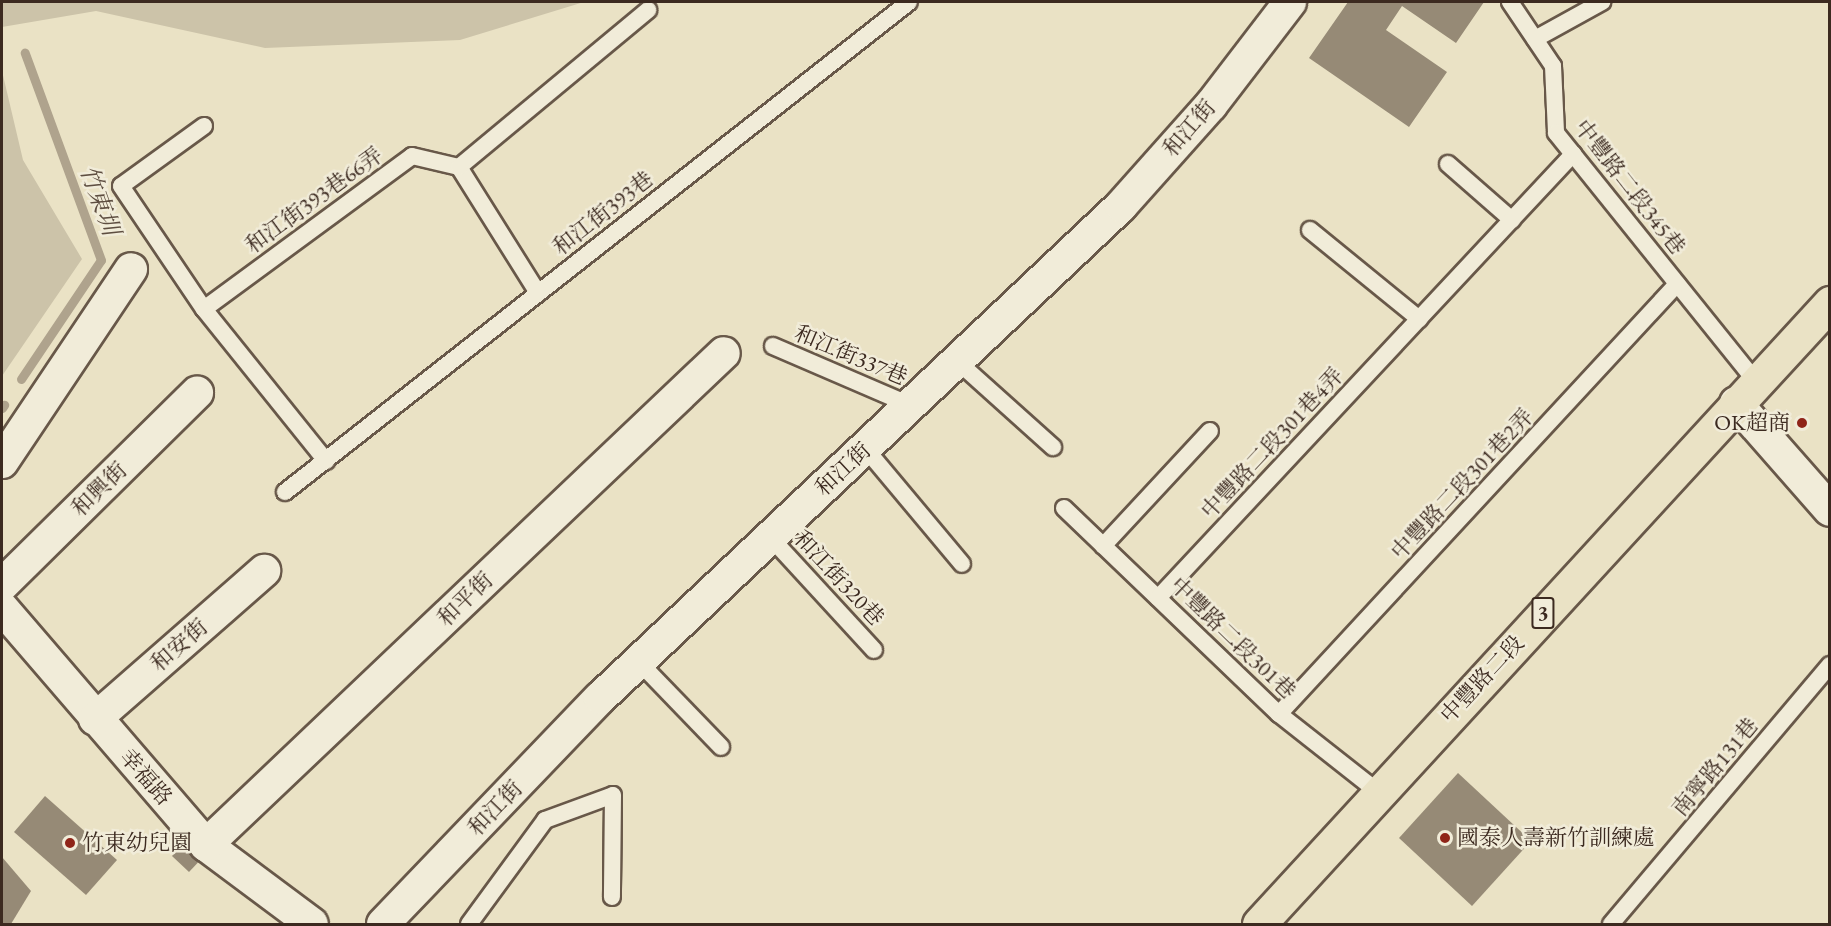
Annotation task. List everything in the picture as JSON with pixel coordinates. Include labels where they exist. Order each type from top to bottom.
[{"type":"main road","name":"中豐路二段","points":[[1258,924],[1830,303]]},
{"type":"street","name":"和江街","points":[[383,924],[639,662],[1121,206],[1210,105],[1290,2]]},
{"type":"street","points":[[2,462],[132,269]]},
{"type":"street","name":"和平街","points":[[206,845],[724,353]]},
{"type":"street","points":[[1746,392],[1830,510]]},
{"type":"street","name":"和興街","points":[[2,585],[197,393]]},
{"type":"street","name":"和安街","points":[[95,719],[264,571]]},
{"type":"street","name":"幸福路","points":[[2,608],[95,719],[206,845],[312,924]]},
{"type":"lane","name":"和江街393巷","points":[[285,492],[909,2]]},
{"type":"lane","name":"中豐路二段345巷","points":[[1510,2],[1553,66],[1556,133],[1677,284],[1746,392]]},
{"type":"lane","points":[[1535,39],[1602,2]]},
{"type":"lane","points":[[538,293],[459,167],[648,10]]},
{"type":"lane","points":[[204,126],[121,186],[204,309],[326,461]]},
{"type":"lane","name":"中豐路二段301巷4弄","points":[[1158,598],[1574,154]]},
{"type":"lane","name":"和江街393巷66弄","points":[[204,309],[412,156],[459,167]]},
{"type":"lane","points":[[1448,164],[1512,220]]},
{"type":"lane","points":[[1310,230],[1419,319]]},
{"type":"lane","name":"中豐路二段301巷2弄","points":[[1280,714],[1677,284]]},
{"type":"lane","name":"和江街337巷","points":[[773,346],[910,405]]},
{"type":"lane","points":[[957,361],[1053,447]]},
{"type":"lane","points":[[1104,546],[1210,432]]},
{"type":"lane","points":[[865,448],[962,564]]},
{"type":"lane","name":"中豐路二段301巷","points":[[1064,508],[1280,714],[1378,792]]},
{"type":"lane","name":"和江街320巷","points":[[771,538],[874,650]]},
{"type":"lane","points":[[639,662],[722,747]]},
{"type":"lane","name":"南寧路131巷","points":[[1611,924],[1830,665]]},
{"type":"lane","points":[[469,924],[545,820],[613,795],[612,897]]},
{"type":"shaded area","points":[[2,2],[584,2],[460,40],[265,48],[96,11],[2,27]]},
{"type":"shaded area","points":[[2,71],[23,160],[82,259],[2,376]]},
{"type":"building","points":[[1348,2],[1484,2],[1456,43],[1402,6],[1386,30],[1447,72],[1409,127],[1309,58]]},
{"type":"building","points":[[1458,773],[1531,841],[1472,906],[1399,838]]},
{"type":"building","points":[[45,796],[117,860],[86,895],[14,832]]},
{"type":"building","points":[[190,837],[207,853],[189,872],[172,856]]},
{"type":"building","points":[[2,857],[31,891],[11,924],[2,924]]},
{"type":"waterway","name":"竹東圳","points":[[21,379],[101,260],[25,53]]},
{"type":"place","name":"OK超商","points":[[1802,423]]},
{"type":"place","name":"國泰人壽新竹訓練處","points":[[1445,838]]},
{"type":"place","name":"竹東幼兒園","points":[[70,843]]}]
